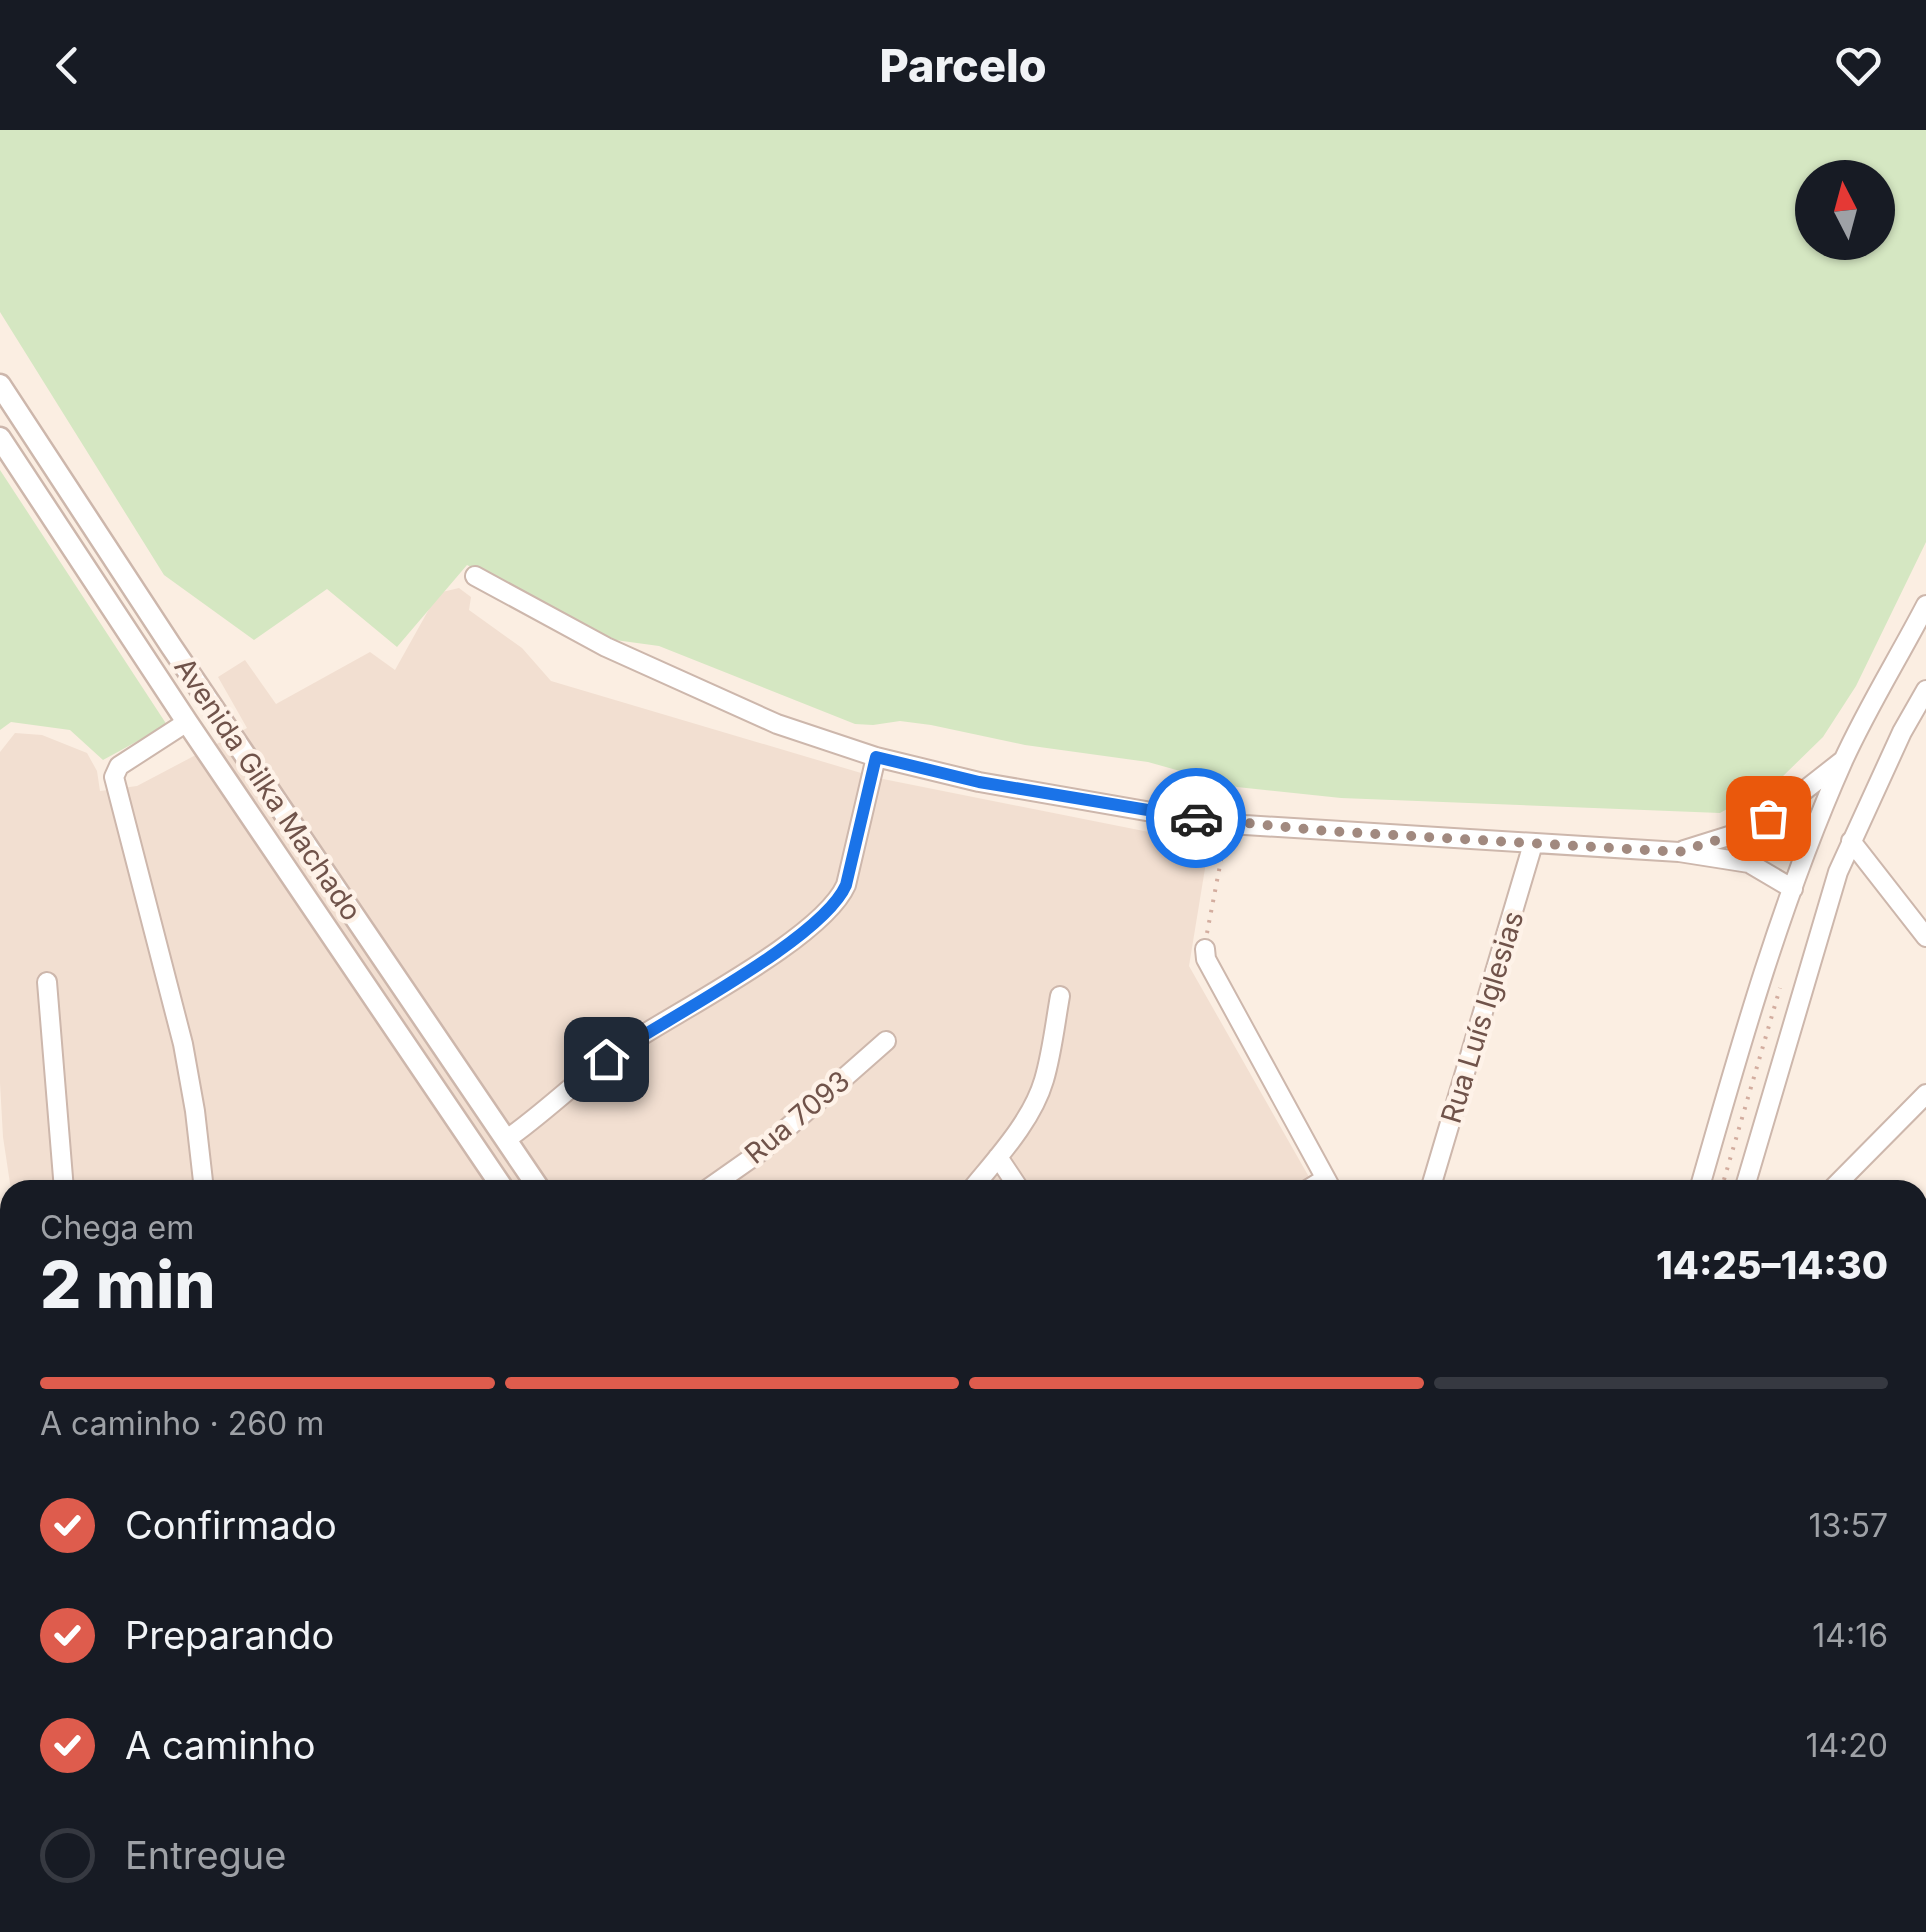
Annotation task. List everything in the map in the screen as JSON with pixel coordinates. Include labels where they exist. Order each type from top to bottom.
[{"type":"street","name":"Avenida Gilka Machado","points":[[0,385],[533,1180]]},
{"type":"street","name":"Avenida Gilka Machado","points":[[0,438],[146,662],[497,1180]]},
{"type":"street","points":[[475,576],[546,618],[777,724],[876,757],[979,782],[1204,819],[1679,852],[1749,863],[1793,889]]},
{"type":"street","points":[[1703,1180],[1728,1087],[1793,889],[1844,760],[1926,605]]},
{"type":"street","points":[[146,662],[172,646]]},
{"type":"street","points":[[1747,1180],[1827,907],[1851,842],[1926,690]]},
{"type":"street","points":[[1902,732],[1926,714]]},
{"type":"street","points":[[187,722],[118,766],[114,778],[183,1044],[203,1180]]},
{"type":"street","points":[[506,1139],[600,1063],[763,961],[834,903],[846,885],[876,757]]},
{"type":"street","points":[[1679,852],[1736,834],[1768,818],[1844,760]]},
{"type":"street","points":[[1851,842],[1926,937]]},
{"type":"street","name":"Rua Luís Iglesias","points":[[1433,1180],[1533,844]]},
{"type":"street","points":[[312,907],[337,889]]},
{"type":"street","points":[[1205,950],[1206,959],[1325,1180]]},
{"type":"street","points":[[46,982],[63,1180]]},
{"type":"street","points":[[979,1180],[1036,1100],[1060,996]]},
{"type":"street","name":"Rua 7093","points":[[720,1180],[760,1152],[886,1041]]},
{"type":"street","points":[[1841,1180],[1926,1094]]},
{"type":"street","points":[[998,1157],[1013,1180]]},
{"type":"path","points":[[1204,819],[1222,849],[1205,950]]},
{"type":"shaded area","points":[[459,588],[471,597],[469,610],[522,648],[551,681],[878,778],[1209,844],[1189,966],[1309,1177],[9,1180],[0,1083],[0,752],[15,733],[42,735],[87,753],[97,771],[100,791],[137,786],[247,728],[218,677],[245,660],[276,704],[370,652],[395,670],[438,593]]},
{"type":"green space","points":[[0,130],[1926,130],[1926,542],[1856,686],[1823,737],[1780,779],[1720,813],[1341,798],[1237,787],[1148,762],[1025,745],[931,725],[900,721],[855,724],[659,646],[615,640],[467,565],[397,647],[327,589],[254,640],[164,575],[0,312]]},
{"type":"green space","points":[[0,470],[167,725],[103,760],[70,730],[11,722],[0,730]]},
{"type":"way so far","points":[[1196,818],[1326,831],[1679,852],[1736,834],[1768,818]]},
{"type":"route","points":[[606,1059],[763,961],[834,903],[846,885],[876,757],[979,782],[1196,818]]}]
